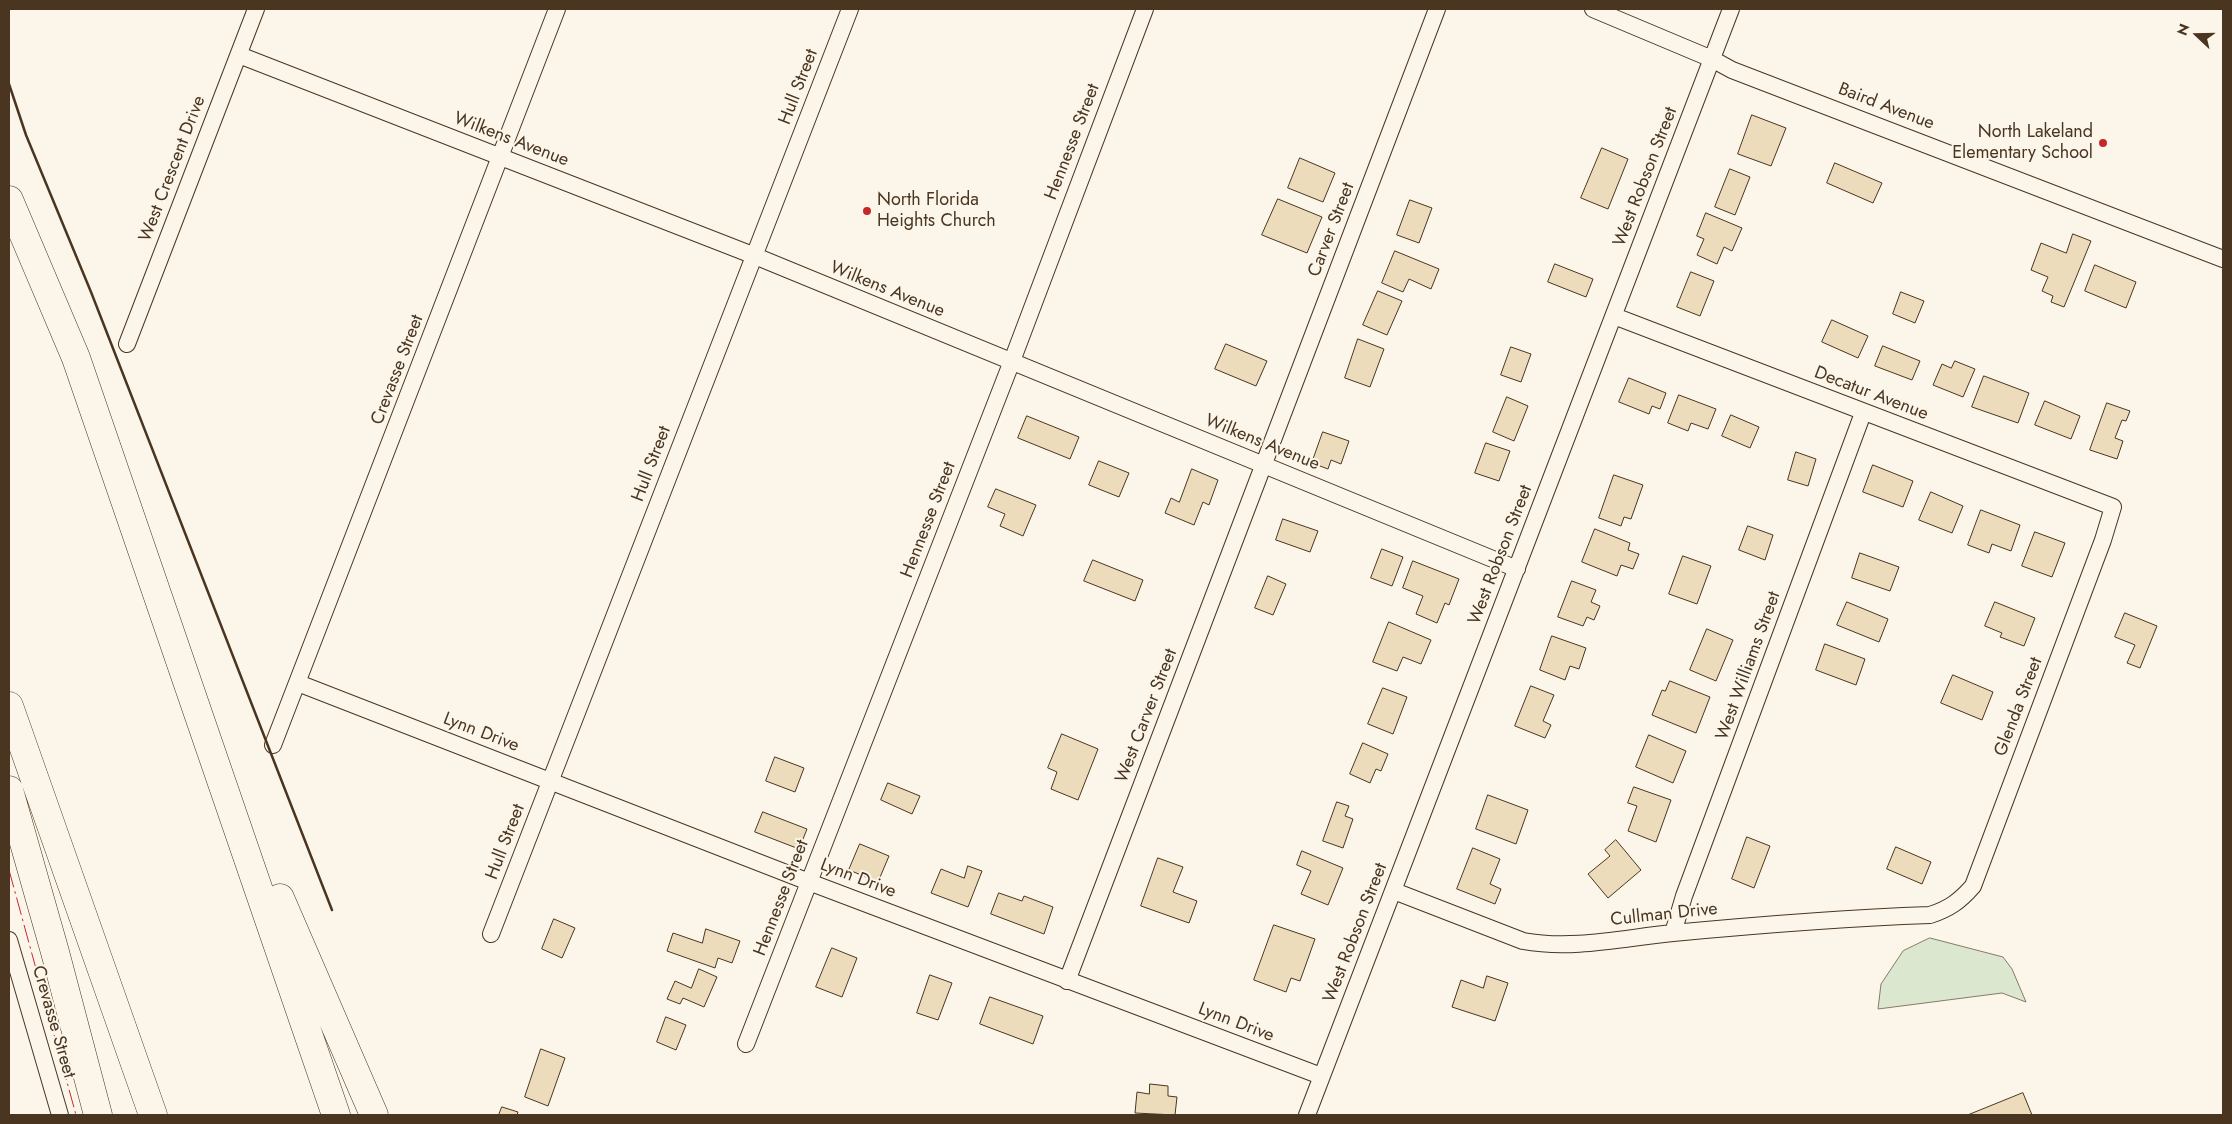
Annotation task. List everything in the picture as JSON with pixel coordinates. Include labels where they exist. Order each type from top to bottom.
[{"type":"highway","points":[[9,200],[76,358],[198,708],[336,1115]]},
{"type":"highway","points":[[9,706],[153,1115]]},
{"type":"highway","points":[[198,708],[374,1115]]},
{"type":"highway","points":[[9,790],[55,952],[98,1115]]},
{"type":"street","name":"Crevasse Street","points":[[273,745],[557,9]]},
{"type":"street","name":"Hull Street","points":[[491,934],[850,9]]},
{"type":"street","name":"Hennesse Street","points":[[746,1044],[1012,362],[1145,9]]},
{"type":"street","name":"Carver Street","points":[[1264,466],[1438,9]]},
{"type":"street","name":"Baird Avenue","points":[[1593,9],[1712,59],[1738,72],[2223,259]]},
{"type":"street","name":"West Robson Street","points":[[1306,1115],[1394,891],[1731,9]]},
{"type":"street","name":"West Crescent Drive","points":[[127,344],[239,54],[251,10]]},
{"type":"street","name":"Wilkens Avenue","points":[[239,54],[755,256],[1517,569]]},
{"type":"street","name":"Decatur Avenue","points":[[1614,316],[2113,507]]},
{"type":"street","name":"West Williams Street","points":[[1673,933],[1684,896],[1863,412]]},
{"type":"street","name":"West Carver Street","points":[[1067,981],[1264,466]]},
{"type":"street","name":"Glenda Street","points":[[1946,910],[1960,901],[1973,886],[2103,540],[2113,507]]},
{"type":"street","name":"Lynn Drive","points":[[298,683],[1067,981],[1321,1076]]},
{"type":"street","name":"Cullman Drive","points":[[1394,891],[1505,936],[1541,945],[1567,945],[1673,933],[1930,915],[1946,910]]},
{"type":"street","name":"Crevasse Street","points":[[9,940],[60,1115]]},
{"type":"green space","points":[[1930,938],[2003,957],[2012,969],[2026,1002],[2002,993],[1878,1009],[1881,984],[1903,951]]},
{"type":"building","points":[[1752,115],[1786,128],[1771,166],[1738,154]]},
{"type":"building","points":[[1602,148],[1628,159],[1608,209],[1581,198]]},
{"type":"building","points":[[1300,158],[1335,173],[1323,202],[1288,188]]},
{"type":"building","points":[[1835,163],[1882,183],[1873,203],[1827,183]]},
{"type":"building","points":[[1730,169],[1750,177],[1735,215],[1715,207]]},
{"type":"building","points":[[1278,199],[1322,217],[1307,253],[1262,235]]},
{"type":"building","points":[[1410,200],[1432,208],[1419,243],[1397,235]]},
{"type":"building","points":[[1706,213],[1742,228],[1732,251],[1724,247],[1717,264],[1697,255],[1704,239],[1697,236]]},
{"type":"building","points":[[2073,234],[2091,241],[2064,307],[2051,302],[2053,296],[2042,291],[2048,277],[2031,270],[2041,243],[2066,253]]},
{"type":"building","points":[[1395,251],[1439,269],[1431,289],[1409,279],[1403,292],[1382,283]]},
{"type":"building","points":[[1555,264],[1593,279],[1586,297],[1548,282]]},
{"type":"building","points":[[2095,265],[2136,282],[2126,308],[2085,291]]},
{"type":"building","points":[[1691,272],[1714,281],[1700,316],[1677,307]]},
{"type":"building","points":[[1378,291],[1402,301],[1387,335],[1363,325]]},
{"type":"building","points":[[1901,292],[1924,301],[1915,323],[1893,314]]},
{"type":"building","points":[[1832,320],[1868,336],[1858,358],[1822,342]]},
{"type":"building","points":[[1358,339],[1384,349],[1370,387],[1345,378]]},
{"type":"building","points":[[1226,344],[1267,361],[1256,386],[1215,369]]},
{"type":"building","points":[[1883,346],[1920,361],[1912,380],[1875,366]]},
{"type":"building","points":[[1511,347],[1531,354],[1521,382],[1501,375]]},
{"type":"building","points":[[1955,361],[1975,369],[1963,397],[1933,385],[1942,364],[1951,368]]},
{"type":"building","points":[[1984,376],[2029,393],[2018,423],[1972,407]]},
{"type":"building","points":[[1629,378],[1666,393],[1660,409],[1652,406],[1649,414],[1619,402]]},
{"type":"building","points":[[1679,395],[1716,409],[1708,429],[1691,423],[1688,431],[1668,423]]},
{"type":"building","points":[[1507,397],[1528,406],[1514,441],[1493,432]]},
{"type":"building","points":[[2045,401],[2080,416],[2071,439],[2035,425]]},
{"type":"building","points":[[2107,403],[2130,411],[2126,421],[2122,420],[2115,438],[2123,441],[2117,459],[2090,450]]},
{"type":"building","points":[[1731,415],[1759,427],[1750,448],[1722,436]]},
{"type":"building","points":[[1027,416],[1079,437],[1070,459],[1018,438]]},
{"type":"building","points":[[1323,432],[1349,441],[1341,464],[1331,460],[1328,469],[1312,463]]},
{"type":"building","points":[[1486,443],[1510,451],[1499,481],[1475,473]]},
{"type":"building","points":[[1796,452],[1816,459],[1808,486],[1788,480]]},
{"type":"building","points":[[1099,461],[1129,473],[1119,497],[1089,485]]},
{"type":"building","points":[[1873,465],[1913,481],[1903,507],[1863,492]]},
{"type":"building","points":[[1192,469],[1218,480],[1209,505],[1203,502],[1194,525],[1165,513],[1171,498],[1179,502]]},
{"type":"building","points":[[1614,475],[1643,485],[1631,519],[1624,517],[1621,526],[1599,518]]},
{"type":"building","points":[[996,489],[1036,505],[1023,536],[1000,526],[1005,514],[988,507]]},
{"type":"building","points":[[1931,492],[1963,506],[1952,533],[1919,520]]},
{"type":"building","points":[[1981,510],[2020,525],[2011,551],[1992,544],[1989,553],[1968,545]]},
{"type":"building","points":[[1283,519],[1318,531],[1310,552],[1276,540]]},
{"type":"building","points":[[1748,526],[1773,535],[1765,560],[1739,550]]},
{"type":"building","points":[[1595,529],[1630,543],[1628,550],[1639,554],[1633,569],[1621,565],[1617,576],[1582,562]]},
{"type":"building","points":[[2035,532],[2065,543],[2052,577],[2022,566]]},
{"type":"building","points":[[1382,549],[1403,557],[1392,586],[1371,578]]},
{"type":"building","points":[[1860,553],[1899,567],[1890,591],[1852,578]]},
{"type":"building","points":[[1683,556],[1711,566],[1697,604],[1669,594]]},
{"type":"building","points":[[1093,560],[1143,580],[1135,601],[1084,581]]},
{"type":"building","points":[[1413,561],[1459,579],[1449,605],[1445,603],[1437,623],[1416,614],[1423,596],[1403,588]]},
{"type":"building","points":[[1268,576],[1286,584],[1273,615],[1255,608]]},
{"type":"building","points":[[1572,581],[1596,590],[1591,602],[1600,606],[1594,620],[1587,617],[1583,626],[1558,617]]},
{"type":"building","points":[[1847,602],[1888,619],[1879,642],[1837,625]]},
{"type":"building","points":[[1995,602],[2035,618],[2024,646],[2000,637],[2002,633],[1985,626]]},
{"type":"building","points":[[2125,613],[2157,626],[2140,668],[2127,663],[2135,645],[2115,637]]},
{"type":"building","points":[[1389,622],[1431,640],[1421,664],[1403,657],[1397,671],[1373,662]]},
{"type":"building","points":[[1707,629],[1733,640],[1716,681],[1690,670]]},
{"type":"building","points":[[1552,636],[1586,648],[1579,669],[1570,666],[1565,680],[1540,670]]},
{"type":"building","points":[[1825,644],[1865,659],[1856,685],[1816,670]]},
{"type":"building","points":[[1953,675],[1993,692],[1982,720],[1941,703]]},
{"type":"building","points":[[1670,681],[1710,697],[1696,733],[1652,715],[1662,690],[1665,691]]},
{"type":"building","points":[[1531,686],[1554,695],[1543,721],[1551,725],[1545,738],[1515,726]]},
{"type":"building","points":[[1383,688],[1407,697],[1393,734],[1368,724]]},
{"type":"building","points":[[1062,734],[1098,749],[1078,800],[1051,789],[1057,772],[1048,768]]},
{"type":"building","points":[[1649,735],[1686,751],[1673,783],[1636,767]]},
{"type":"building","points":[[1363,743],[1388,754],[1381,771],[1376,769],[1370,783],[1350,774]]},
{"type":"building","points":[[775,757],[804,768],[795,792],[766,781]]},
{"type":"building","points":[[888,783],[920,796],[912,814],[881,800]]},
{"type":"building","points":[[1634,787],[1671,800],[1656,842],[1628,831],[1637,806],[1628,803]]},
{"type":"building","points":[[1488,795],[1528,810],[1516,844],[1476,829]]},
{"type":"building","points":[[1337,802],[1349,806],[1345,816],[1353,819],[1343,848],[1323,841]]},
{"type":"building","points":[[763,812],[807,829],[799,849],[755,832]]},
{"type":"building","points":[[1747,837],[1770,846],[1754,888],[1732,879]]},
{"type":"building","points":[[1616,840],[1641,870],[1608,898],[1588,874],[1610,856],[1605,850]]},
{"type":"building","points":[[860,844],[889,856],[878,882],[849,870]]},
{"type":"building","points":[[1896,847],[1931,862],[1922,884],[1887,869]]},
{"type":"building","points":[[1473,848],[1500,859],[1490,884],[1501,889],[1495,904],[1457,889]]},
{"type":"building","points":[[1302,851],[1343,868],[1328,905],[1301,894],[1311,871],[1297,865]]},
{"type":"building","points":[[1158,858],[1183,867],[1173,892],[1197,901],[1189,923],[1141,906]]},
{"type":"building","points":[[968,866],[982,871],[968,907],[931,893],[941,869],[964,878]]},
{"type":"building","points":[[999,893],[1022,901],[1024,896],[1053,907],[1044,934],[991,914]]},
{"type":"building","points":[[554,919],[575,928],[562,958],[542,949]]},
{"type":"building","points":[[1274,925],[1315,939],[1300,981],[1291,978],[1286,992],[1254,980]]},
{"type":"building","points":[[706,929],[740,941],[732,963],[718,958],[715,968],[667,951],[673,933],[702,943]]},
{"type":"building","points":[[832,948],[857,958],[842,997],[816,987]]},
{"type":"building","points":[[699,969],[717,977],[704,1007],[683,998],[680,1004],[667,999],[675,981],[691,988]]},
{"type":"building","points":[[930,975],[952,983],[938,1020],[917,1013]]},
{"type":"building","points":[[1487,976],[1508,983],[1495,1021],[1452,1007],[1461,980],[1483,988]]},
{"type":"building","points":[[990,997],[1043,1016],[1033,1044],[980,1024]]},
{"type":"building","points":[[666,1017],[686,1025],[676,1050],[657,1042]]},
{"type":"building","points":[[541,1049],[565,1058],[548,1106],[525,1097]]},
{"type":"building","points":[[1150,1084],[1168,1086],[1168,1096],[1177,1097],[1175,1115],[1135,1113],[1137,1092],[1149,1094]]},
{"type":"building","points":[[2023,1093],[2032,1115],[1968,1115]]},
{"type":"building","points":[[502,1107],[518,1112],[517,1115],[499,1115]]},
{"type":"wall","points":[[9,84],[26,135],[91,292],[332,910]]},
{"type":"power","points":[[9,870],[76,1115]]},
{"type":"place","name":"North Lakeland Elementary School","points":[[2103,143]]},
{"type":"place","name":"North Florida Heights Church","points":[[867,211]]}]
